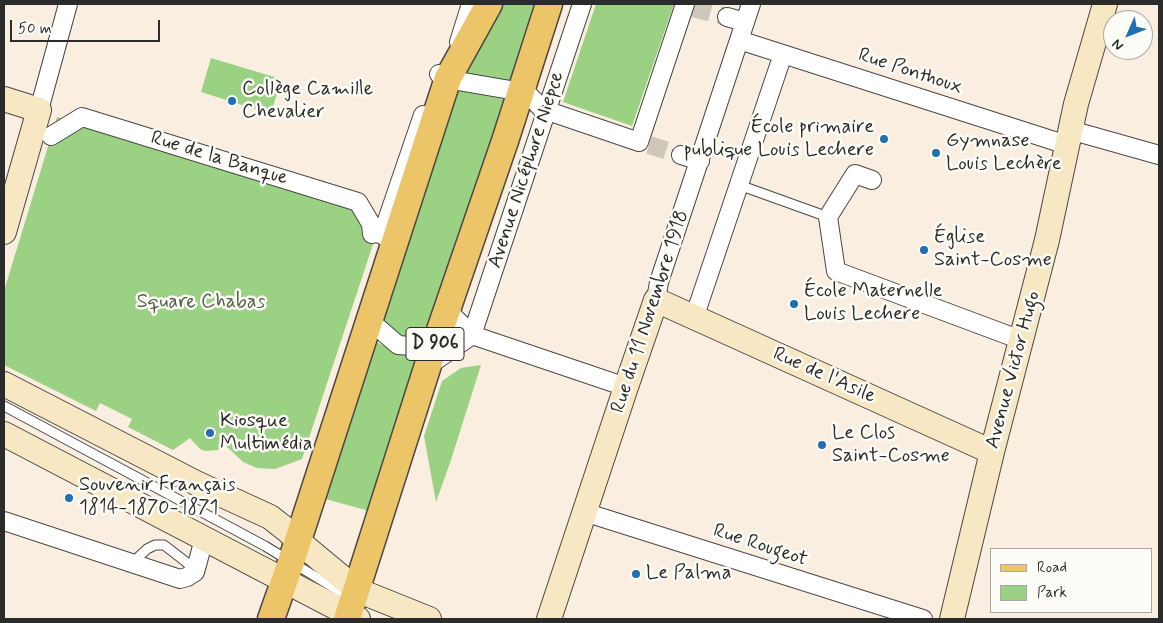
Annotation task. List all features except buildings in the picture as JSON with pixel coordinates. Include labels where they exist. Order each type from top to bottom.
[{"type":"main road","points":[[270,619],[291,563],[448,78],[489,4]]},
{"type":"main road","name":"Avenue Nicéphore Niepce","points":[[354,608],[432,355],[522,92],[549,4]]},
{"type":"street","points":[[4,232],[68,4]]},
{"type":"street","points":[[470,4],[448,78],[522,92],[529,95],[546,111],[644,144],[687,6]]},
{"type":"street","name":"Avenue Nicéphore Niepce","points":[[472,335],[582,4]]},
{"type":"street","name":"Rue du 11 Novembre 1918","points":[[549,619],[656,300],[659,282],[751,4]]},
{"type":"street","name":"Avenue Victor Hugo","points":[[952,619],[992,452],[1047,240],[1076,104],[1105,4]]},
{"type":"street","points":[[726,17],[745,22]]},
{"type":"street","name":"Rue Ponthoux","points":[[739,40],[1069,138],[1159,155]]},
{"type":"street","points":[[694,318],[783,54]]},
{"type":"street","name":"Rue de la Banque","points":[[51,136],[82,117],[358,202],[377,234],[437,73],[448,78]]},
{"type":"street","points":[[4,99],[39,110]]},
{"type":"street","points":[[681,155],[700,161]]},
{"type":"street","points":[[872,180],[854,174],[828,217],[836,271],[1021,340]]},
{"type":"street","name":"Rue de l'Asile","points":[[656,300],[992,452]]},
{"type":"street","points":[[447,310],[472,335],[626,387]]},
{"type":"street","points":[[369,320],[398,345],[425,347],[432,355],[472,335]]},
{"type":"street","points":[[4,384],[196,483],[270,518],[288,531],[291,563],[354,608]]},
{"type":"street","points":[[4,434],[204,539],[291,563],[354,608],[429,619]]},
{"type":"street","name":"Rue Rougeot","points":[[584,512],[923,619]]},
{"type":"street","points":[[4,521],[180,578],[187,578],[194,573],[204,539]]},
{"type":"lane","points":[[739,185],[828,217]]},
{"type":"lane","points":[[4,406],[265,546],[291,563]]},
{"type":"lane","points":[[132,563],[147,549],[155,545],[164,545],[186,562],[194,573]]},
{"type":"green space","points":[[498,4],[542,4],[516,83],[460,74]]},
{"type":"green space","points":[[596,4],[674,4],[632,126],[563,102]]},
{"type":"green space","points":[[211,58],[281,79],[271,114],[201,92]]},
{"type":"green space","points":[[455,87],[512,97],[429,329],[417,337],[408,339],[400,337],[389,330],[382,311]]},
{"type":"green space","name":"Square Chabas","points":[[57,117],[382,217],[302,459],[275,469],[257,468],[243,462],[225,445],[218,450],[205,451],[200,449],[190,438],[173,450],[128,427],[132,419],[100,403],[96,411],[4,365],[4,291]]},
{"type":"green space","points":[[373,340],[397,353],[420,356],[369,511],[322,498]]},
{"type":"green space","points":[[481,365],[436,502],[424,436],[442,381],[461,368]]},
{"type":"tunnel","points":[[693,8],[727,17]]},
{"type":"tunnel","points":[[649,145],[681,155]]},
{"type":"place","name":"Collège Camille Chevalier","points":[[232,101]]},
{"type":"place","name":"École primaire publique Louis Lechere","points":[[884,139]]},
{"type":"place","name":"Gymnase Louis Lechère","points":[[936,153]]},
{"type":"place","name":"Église Saint-Cosme","points":[[924,250]]},
{"type":"place","name":"École Maternelle Louis Lechere","points":[[794,304]]},
{"type":"place","name":"Kiosque Multimédia","points":[[210,433]]},
{"type":"place","name":"Le Clos Saint-Cosme","points":[[822,445]]},
{"type":"place","name":"Souvenir Français 1814-1870-1871","points":[[69,498]]},
{"type":"place","name":"Le Palma","points":[[636,574]]}]
